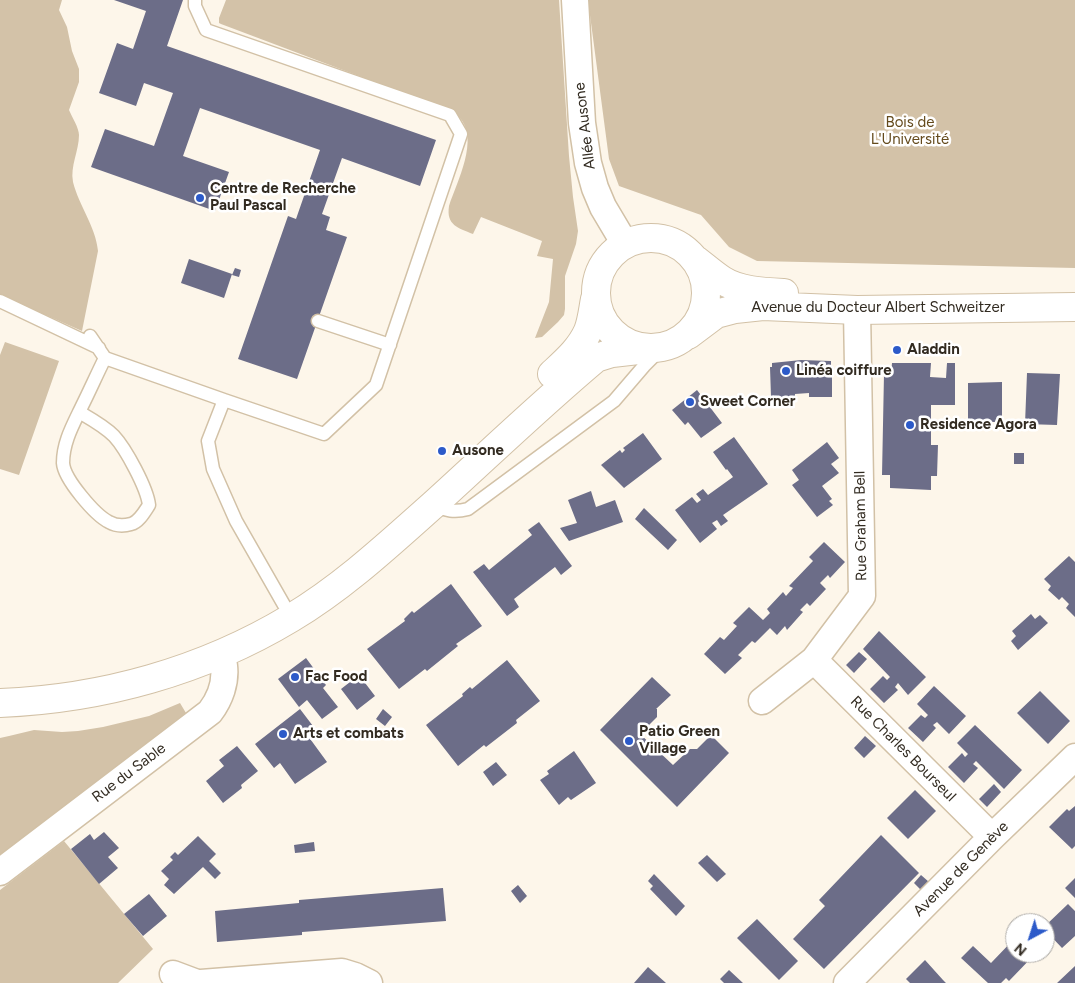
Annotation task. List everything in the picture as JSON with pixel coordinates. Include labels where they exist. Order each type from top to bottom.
[{"type":"main road","points":[[0,688],[66,683],[104,677],[141,668],[178,657],[214,643],[284,605],[340,567],[391,525],[572,356],[588,329],[595,299],[596,282],[602,267],[612,254],[625,244],[640,239],[656,238],[671,241],[685,249],[696,260],[704,275],[707,291],[705,308],[699,322],[688,335],[676,344],[612,353],[596,358],[350,577],[292,618],[219,654],[183,669],[146,681],[108,690],[59,698],[0,702]]},
{"type":"main road","name":"Avenue du Docteur Albert Schweitzer","points":[[696,260],[723,280],[736,286],[762,292],[856,296],[1075,295]]},
{"type":"main road","points":[[595,299],[601,318],[612,333],[628,344],[654,348]]},
{"type":"main road","name":"Avenue du Docteur Albert Schweitzer","points":[[688,335],[716,314],[735,309],[763,306],[857,310],[1075,307]]},
{"type":"street","name":"Allée Ausone","points":[[574,0],[582,123],[588,163],[603,207],[625,244]]},
{"type":"street","name":"Rue Graham Bell","points":[[762,701],[814,660],[862,596],[857,310]]},
{"type":"street","name":"Rue du Sable","points":[[0,872],[210,712],[220,693],[223,679],[224,665],[219,654]]},
{"type":"street","name":"Rue Charles Bourseul","points":[[814,660],[992,838]]},
{"type":"street","name":"Avenue de Genève","points":[[855,980],[992,838],[1075,757]]},
{"type":"street","points":[[173,974],[199,983],[342,972],[369,983]]},
{"type":"lane","points":[[0,301],[102,353],[224,400],[324,434],[376,385],[461,134],[450,115],[206,30],[194,0]]},
{"type":"lane","points":[[318,321],[390,345]]},
{"type":"lane","points":[[90,336],[102,353]]},
{"type":"lane","points":[[432,505],[451,512],[468,509],[614,401],[644,366],[654,348]]},
{"type":"lane","points":[[79,412],[102,426],[114,437],[136,471],[148,496],[149,505],[134,524],[120,526],[109,522],[94,511],[73,485],[63,466],[64,449],[70,429],[79,412],[102,353]]},
{"type":"lane","points":[[224,400],[208,441],[214,469],[236,520],[284,605]]},
{"type":"green space","points":[[0,0],[62,0],[59,10],[67,27],[72,51],[79,69],[79,82],[69,110],[79,132],[72,176],[79,200],[94,233],[98,251],[82,331],[0,295]]},
{"type":"green space","points":[[226,0],[559,0],[569,156],[578,231],[576,244],[565,276],[564,315],[558,322],[542,337],[535,338],[549,302],[553,259],[537,256],[542,241],[481,217],[473,234],[458,228],[449,218],[449,206],[461,173],[467,148],[465,126],[459,117],[449,110],[219,23]]},
{"type":"green space","name":"Bois de L'Université","points":[[588,0],[1075,0],[1075,268],[757,261],[729,247],[701,215],[619,186],[609,159]]},
{"type":"green space","points":[[5,342],[59,361],[19,475],[0,469],[0,355]]},
{"type":"green space","points":[[180,703],[186,713],[0,855],[0,738],[34,730],[62,732],[103,727],[149,716]]},
{"type":"green space","points":[[64,841],[153,949],[118,983],[0,983],[0,890]]},
{"type":"building","name":"Centre de Recherche Paul Pascal","points":[[114,0],[183,0],[167,46],[436,140],[420,186],[342,158],[322,214],[330,217],[326,230],[347,237],[297,379],[238,359],[288,216],[296,219],[320,150],[200,108],[183,156],[229,172],[215,211],[91,167],[105,129],[154,146],[173,93],[144,83],[136,106],[99,93],[117,43],[133,49],[146,11]]},
{"type":"building","points":[[189,259],[232,274],[224,298],[181,283]]},
{"type":"building","points":[[235,268],[241,270],[239,277],[232,275]]},
{"type":"building","points":[[801,360],[831,361],[832,397],[809,397],[809,393],[795,394],[795,397],[771,397],[770,367],[772,367],[772,363]]},
{"type":"building","name":"Residence Agora","points":[[892,363],[931,363],[930,377],[946,378],[947,363],[955,363],[955,405],[931,405],[931,445],[938,445],[937,476],[931,476],[931,490],[890,488],[890,475],[882,475],[884,374],[891,375]]},
{"type":"building","points":[[1027,373],[1060,374],[1057,425],[1025,424]]},
{"type":"building","points":[[1002,382],[1002,422],[968,422],[968,383]]},
{"type":"building","points":[[697,390],[722,423],[701,438],[688,422],[685,425],[672,410]]},
{"type":"building","points":[[643,433],[662,459],[624,488],[601,465],[620,450],[622,453],[625,450],[623,448]]},
{"type":"building","points":[[734,437],[768,484],[723,515],[728,521],[721,526],[717,520],[712,523],[717,529],[700,543],[675,510],[692,497],[697,503],[701,500],[696,494],[703,489],[708,495],[733,477],[713,452]]},
{"type":"building","points":[[827,442],[839,458],[831,464],[839,473],[822,486],[832,499],[829,501],[833,505],[817,517],[792,485],[799,480],[792,470]]},
{"type":"building","points":[[1014,453],[1024,453],[1024,464],[1014,464]]},
{"type":"building","points":[[591,491],[596,507],[615,500],[623,522],[569,541],[560,528],[577,523],[568,500]]},
{"type":"building","points":[[644,508],[677,540],[668,550],[635,519]]},
{"type":"building","points":[[539,522],[572,566],[561,575],[555,567],[514,599],[519,607],[507,616],[473,572],[484,564],[489,570],[532,535],[528,530]]},
{"type":"building","points":[[824,542],[845,562],[830,578],[828,575],[820,583],[826,589],[810,606],[807,603],[800,610],[803,612],[787,630],[785,626],[777,635],[770,628],[755,643],[752,641],[738,655],[742,658],[725,674],[704,654],[720,637],[724,640],[737,626],[733,623],[749,607],[763,620],[770,613],[767,609],[783,592],[786,596],[793,588],[789,586],[813,561],[809,557]]},
{"type":"building","points":[[1069,556],[1075,562],[1075,617],[1066,608],[1069,604],[1062,597],[1059,600],[1048,590],[1051,586],[1044,579]]},
{"type":"building","points":[[451,584],[482,626],[456,644],[458,646],[427,671],[425,669],[399,689],[367,649],[405,621],[404,619],[412,611],[414,613]]},
{"type":"building","points":[[1031,614],[1035,619],[1040,615],[1048,623],[1018,650],[1011,641],[1016,636],[1012,631]]},
{"type":"building","points":[[879,631],[926,677],[908,695],[898,683],[895,687],[898,690],[884,703],[870,689],[883,676],[887,680],[890,677],[863,649]]},
{"type":"building","points":[[859,652],[867,659],[854,673],[846,665]]},
{"type":"building","points":[[306,658],[326,685],[323,688],[338,707],[322,719],[307,700],[299,707],[278,679]]},
{"type":"building","points":[[507,660],[540,701],[516,720],[517,723],[486,747],[484,745],[458,766],[426,725],[463,696],[462,694],[470,687],[472,689]]},
{"type":"building","points":[[359,675],[375,696],[357,710],[341,689]]},
{"type":"building","name":"Patio Green Village","points":[[652,677],[671,695],[656,709],[657,717],[640,734],[673,765],[690,749],[697,749],[711,735],[729,753],[677,807],[600,730]]},
{"type":"building","points":[[934,686],[966,716],[949,734],[937,722],[933,725],[936,728],[923,742],[908,728],[921,715],[925,718],[928,715],[917,704]]},
{"type":"building","points":[[1040,691],[1070,721],[1048,744],[1017,713]]},
{"type":"building","points":[[300,709],[316,730],[308,736],[327,762],[295,784],[280,763],[274,768],[255,744]]},
{"type":"building","points":[[383,709],[392,717],[385,726],[376,719]]},
{"type":"building","points":[[975,725],[1022,770],[1004,789],[976,761],[973,764],[978,768],[964,783],[948,767],[962,753],[965,757],[968,754],[957,743]]},
{"type":"building","points":[[865,736],[876,746],[864,758],[854,748]]},
{"type":"building","points":[[237,746],[258,771],[241,785],[242,788],[223,803],[206,781],[224,766],[219,760]]},
{"type":"building","points":[[574,751],[596,783],[571,800],[568,797],[559,805],[540,780],[549,774],[547,771]]},
{"type":"building","points":[[496,762],[507,775],[493,786],[483,772]]},
{"type":"building","points":[[994,784],[1001,792],[987,807],[979,799]]},
{"type":"building","points":[[915,790],[936,811],[908,839],[887,818]]},
{"type":"building","points":[[1075,806],[1075,846],[1072,849],[1049,827],[1067,809],[1069,811]]},
{"type":"building","points":[[104,832],[119,848],[108,857],[118,868],[99,884],[71,849],[90,834],[94,840]]},
{"type":"building","points":[[881,835],[919,873],[824,969],[793,939],[825,906],[819,900]]},
{"type":"building","points":[[198,836],[216,854],[209,861],[221,873],[215,879],[203,867],[174,894],[164,885],[169,879],[161,871],[173,860],[170,857],[175,852],[178,855]]},
{"type":"building","points":[[314,842],[315,851],[295,853],[294,845]]},
{"type":"building","points":[[707,855],[726,874],[717,882],[698,863]]},
{"type":"building","points":[[654,874],[685,906],[676,916],[650,889],[653,886],[648,881]]},
{"type":"building","points":[[921,875],[929,882],[921,890],[914,883]]},
{"type":"building","points":[[1075,878],[1075,898],[1065,888]]},
{"type":"building","points":[[518,885],[527,896],[520,903],[511,891]]},
{"type":"building","points":[[443,888],[446,921],[302,932],[302,935],[217,942],[215,911],[299,903],[299,900]]},
{"type":"building","points":[[149,894],[167,916],[143,936],[124,914]]},
{"type":"building","points":[[1068,904],[1075,911],[1075,936],[1062,948],[1055,941],[1055,916]]},
{"type":"building","points":[[757,919],[798,961],[779,980],[737,938]]},
{"type":"building","points":[[973,946],[991,963],[1005,948],[1005,963],[1026,963],[1009,981],[1006,978],[1001,983],[988,983],[961,958]]},
{"type":"building","points":[[925,960],[946,983],[910,983],[906,979]]},
{"type":"building","points":[[1075,966],[1075,983],[1057,983]]},
{"type":"building","points":[[648,967],[666,983],[634,983]]},
{"type":"building","points":[[729,970],[743,983],[724,983],[720,979]]},
{"type":"place","name":"Centre de Recherche Paul Pascal","points":[[200,198]]},
{"type":"place","name":"Aladdin","points":[[897,350]]},
{"type":"place","name":"Linéa coiffure","points":[[786,371]]},
{"type":"place","name":"Sweet Corner","points":[[690,402]]},
{"type":"place","name":"Residence Agora","points":[[910,425]]},
{"type":"place","name":"Ausone","points":[[442,451]]},
{"type":"place","name":"Fac Food","points":[[295,677]]},
{"type":"place","name":"Arts et combats","points":[[283,734]]},
{"type":"place","name":"Patio Green Village","points":[[629,741]]}]
